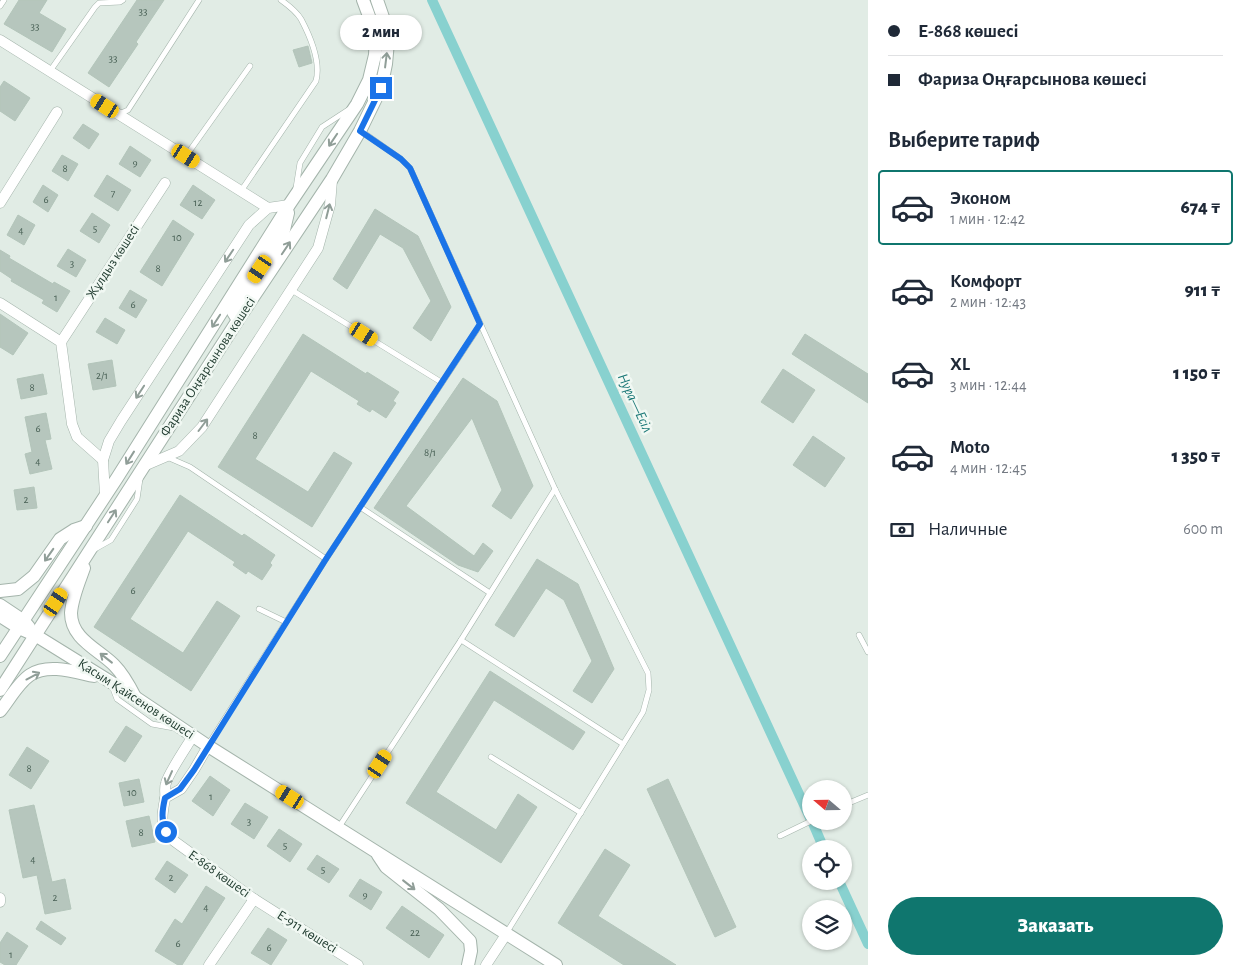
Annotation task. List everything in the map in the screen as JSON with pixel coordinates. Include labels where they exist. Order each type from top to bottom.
[{"type":"street","name":"Фариза Оңғарсынова көшесі","points":[[0,656],[86,526],[291,202],[357,104],[369,80],[375,55],[376,35],[363,0]]},
{"type":"street","name":"Фариза Оңғарсынова көшесі","points":[[0,690],[238,320],[332,179],[360,131],[381,88],[386,64],[388,42],[385,23],[378,2]]},
{"type":"street","points":[[0,40],[268,208]]},
{"type":"street","points":[[0,202],[57,112]]},
{"type":"street","points":[[143,468],[180,450],[202,427],[318,248],[330,205],[332,179]]},
{"type":"street","name":"Жұлдыз көшесі","points":[[61,342],[165,183]]},
{"type":"street","points":[[105,495],[103,460],[121,421],[249,225],[268,208],[291,202],[283,234],[233,312],[238,320]]},
{"type":"street","points":[[0,303],[61,342],[72,424],[77,437],[103,460]]},
{"type":"street","points":[[143,468],[156,434],[205,358],[206,350],[202,345]]},
{"type":"street","points":[[0,591],[18,589],[34,576],[60,539],[74,530],[86,526]]},
{"type":"street","points":[[88,553],[71,613],[73,625],[78,635],[113,664],[125,678],[135,697]]},
{"type":"street","name":"Қасым Қайсенов көшесі","points":[[0,605],[21,625],[35,635],[135,697],[208,746],[507,933]]},
{"type":"street","name":"Қасым Қайсенов көшесі","points":[[0,616],[21,625]]},
{"type":"street","points":[[0,711],[31,674],[58,669],[108,680]]},
{"type":"street","name":"Е-868 көшесі","points":[[189,733],[166,782],[162,822],[166,832],[174,841],[254,899]]},
{"type":"street","points":[[165,798],[180,789],[208,746]]},
{"type":"street","points":[[376,850],[386,867],[439,908],[470,941],[471,951],[468,965]]},
{"type":"street","points":[[209,965],[254,899]]},
{"type":"street","name":"Е-911 көшесі","points":[[254,899],[358,965]]},
{"type":"street","points":[[486,965],[507,933],[556,965]]},
{"type":"lane","points":[[0,6],[4,0]]},
{"type":"lane","points":[[50,71],[99,3],[120,2],[123,0]]},
{"type":"lane","points":[[119,114],[128,110],[199,0]]},
{"type":"lane","points":[[241,191],[316,81],[318,72],[318,60],[301,19],[294,10],[281,0]]},
{"type":"lane","points":[[186,156],[250,66]]},
{"type":"lane","points":[[360,131],[401,159],[410,168],[555,488],[648,673],[649,690],[643,712],[507,933]]},
{"type":"lane","points":[[290,289],[441,382]]},
{"type":"lane","points":[[208,746],[326,559],[480,324]]},
{"type":"lane","points":[[167,457],[190,467],[326,559]]},
{"type":"lane","points":[[339,827],[461,640],[555,488]]},
{"type":"lane","points":[[360,507],[490,593]]},
{"type":"lane","points":[[259,609],[286,622]]},
{"type":"lane","points":[[859,635],[868,652]]},
{"type":"lane","points":[[461,640],[623,744]]},
{"type":"lane","points":[[108,680],[117,699],[152,724],[189,733]]},
{"type":"lane","points":[[491,757],[581,813]]},
{"type":"lane","points":[[852,801],[868,795]]},
{"type":"lane","points":[[780,836],[802,825]]},
{"type":"building","points":[[19,0],[47,0],[39,13],[66,29],[52,52],[4,24]]},
{"type":"building","points":[[137,0],[164,0],[136,42],[138,44],[109,87],[88,73]]},
{"type":"building","points":[[308,46],[312,63],[299,67],[293,50]]},
{"type":"building","points":[[4,81],[30,98],[15,121],[0,111],[0,87]]},
{"type":"building","points":[[83,124],[99,134],[89,149],[73,138]]},
{"type":"building","points":[[130,146],[151,160],[140,177],[119,164]]},
{"type":"building","points":[[62,155],[78,164],[68,181],[52,171]]},
{"type":"building","points":[[107,175],[131,190],[118,211],[94,196]]},
{"type":"building","points":[[43,185],[58,195],[48,212],[33,202]]},
{"type":"building","points":[[193,185],[215,200],[202,219],[180,205]]},
{"type":"building","points":[[375,209],[418,236],[451,307],[431,341],[413,328],[431,301],[403,248],[380,234],[347,289],[333,279]]},
{"type":"building","points":[[92,213],[110,225],[99,243],[80,231]]},
{"type":"building","points":[[18,215],[35,225],[24,245],[7,235]]},
{"type":"building","points":[[173,220],[194,234],[162,286],[140,272]]},
{"type":"building","points":[[68,249],[86,260],[76,277],[57,266]]},
{"type":"building","points":[[0,250],[10,256],[9,258],[53,284],[54,282],[70,291],[57,312],[42,303],[44,300],[11,281],[12,279],[0,271]]},
{"type":"building","points":[[130,290],[147,300],[136,318],[119,308]]},
{"type":"building","points":[[0,314],[28,333],[13,355],[0,347]]},
{"type":"building","points":[[105,318],[125,330],[117,344],[96,332]]},
{"type":"building","points":[[303,334],[366,374],[367,372],[399,392],[393,401],[396,403],[386,418],[372,409],[370,412],[357,404],[359,401],[311,371],[255,459],[308,492],[334,452],[352,463],[312,527],[218,467]]},
{"type":"building","points":[[805,334],[868,374],[868,403],[792,354]]},
{"type":"building","points":[[112,360],[116,386],[93,390],[88,364]]},
{"type":"building","points":[[783,369],[815,390],[793,423],[761,402]]},
{"type":"building","points":[[43,374],[47,394],[21,399],[17,379]]},
{"type":"building","points":[[463,378],[497,401],[533,486],[511,519],[492,506],[502,490],[472,418],[406,506],[474,556],[483,543],[493,551],[478,572],[458,565],[374,508]]},
{"type":"building","points":[[46,413],[51,439],[45,440],[52,469],[30,474],[25,454],[32,452],[25,417]]},
{"type":"building","points":[[813,436],[845,458],[825,487],[793,465]]},
{"type":"building","points":[[34,487],[37,508],[17,510],[14,490]]},
{"type":"building","points":[[180,495],[242,536],[244,534],[275,555],[270,563],[272,565],[262,580],[248,571],[246,574],[233,565],[235,562],[188,531],[130,619],[183,653],[217,601],[240,616],[191,691],[94,627]]},
{"type":"building","points":[[537,559],[578,584],[614,669],[592,703],[573,691],[592,661],[564,600],[546,588],[514,637],[495,625]]},
{"type":"building","points":[[490,671],[585,732],[573,750],[494,700],[436,792],[496,830],[518,794],[537,807],[501,863],[406,803]]},
{"type":"building","points":[[126,726],[142,736],[125,762],[109,752]]},
{"type":"building","points":[[27,747],[49,761],[31,789],[9,775]]},
{"type":"building","points":[[210,776],[230,790],[213,816],[192,801]]},
{"type":"building","points":[[139,779],[144,802],[124,806],[119,783]]},
{"type":"building","points":[[668,779],[736,927],[715,937],[647,789]]},
{"type":"building","points":[[245,803],[268,817],[254,839],[231,824]]},
{"type":"building","points":[[34,805],[52,882],[65,879],[71,909],[45,914],[37,875],[23,878],[9,810]]},
{"type":"building","points":[[149,816],[155,842],[132,847],[126,821]]},
{"type":"building","points":[[279,829],[302,844],[290,862],[267,846]]},
{"type":"building","points":[[605,849],[630,865],[598,916],[676,965],[624,965],[558,923]]},
{"type":"building","points":[[317,855],[339,869],[329,883],[307,869]]},
{"type":"building","points":[[167,861],[188,875],[175,893],[155,879]]},
{"type":"building","points":[[360,879],[382,892],[371,910],[349,896]]},
{"type":"building","points":[[206,886],[225,898],[182,965],[178,965],[155,951],[175,919],[182,924]]},
{"type":"building","points":[[402,906],[444,935],[429,958],[386,928]]},
{"type":"building","points":[[41,921],[66,938],[61,945],[36,929]]},
{"type":"building","points":[[268,928],[287,940],[271,965],[251,953]]},
{"type":"building","points":[[7,932],[28,946],[16,965],[5,965],[0,962],[0,943]]},
{"type":"waterway","name":"Нура—Есіл","points":[[432,0],[802,801]]},
{"type":"waterway","name":"Нура—Есіл","points":[[816,830],[820,840]]},
{"type":"waterway","name":"Нура—Есіл","points":[[843,890],[868,944]]},
{"type":"route","points":[[166,832],[162,822],[165,798],[180,789],[194,770],[326,559],[480,324],[410,168],[401,159],[360,131],[381,88]]}]
